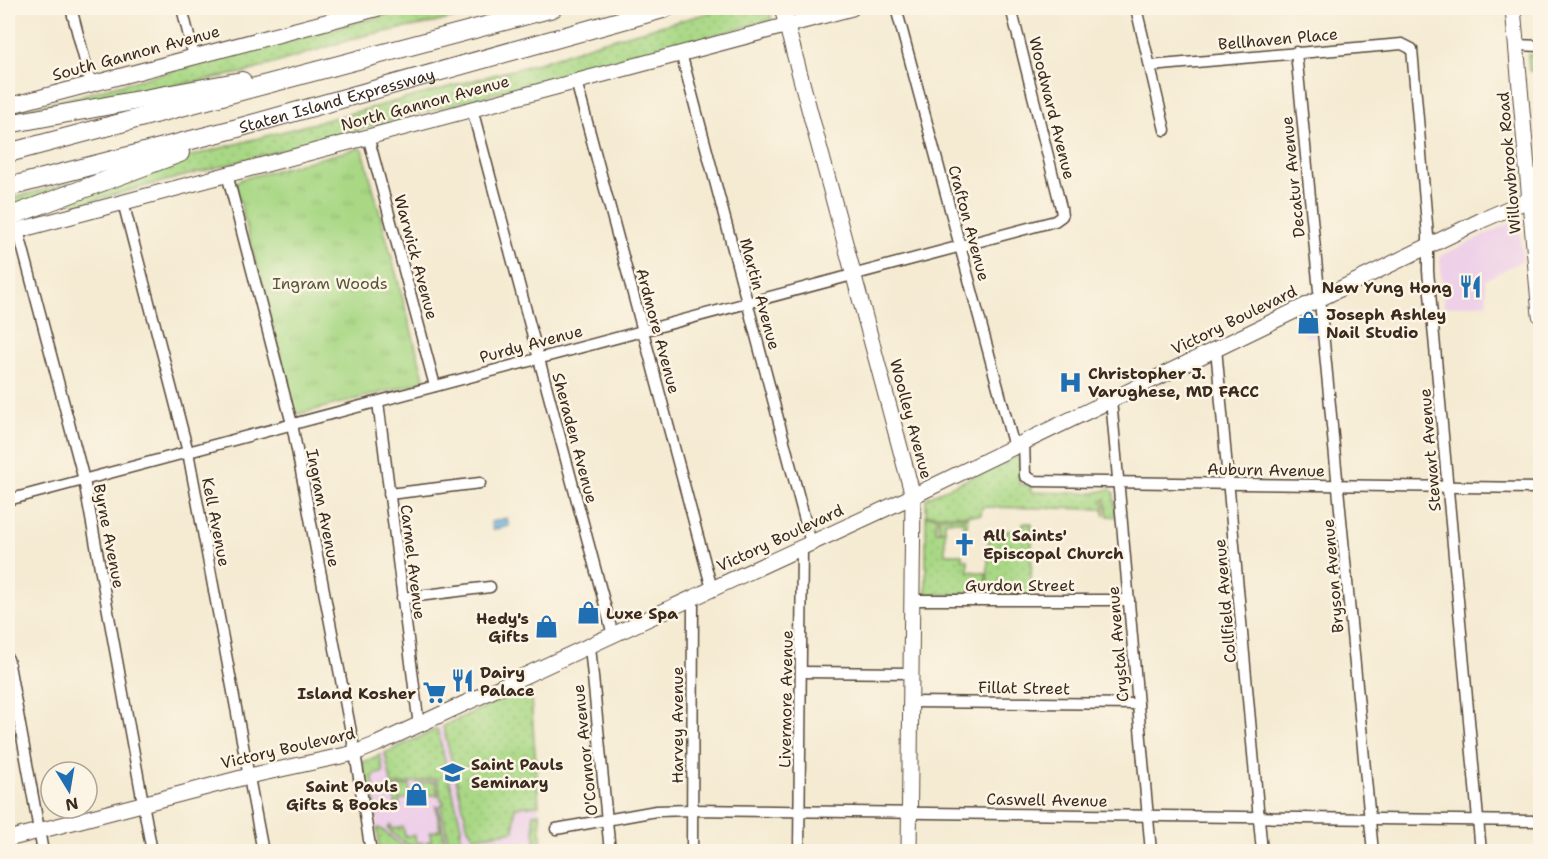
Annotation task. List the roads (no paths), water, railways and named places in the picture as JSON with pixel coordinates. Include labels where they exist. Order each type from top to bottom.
[{"type":"highway","name":"Staten Island Expressway","points":[[8,153],[553,8]]},
{"type":"highway","name":"Staten Island Expressway","points":[[8,187],[234,129],[666,8]]},
{"type":"highway","points":[[8,124],[217,84],[313,72]]},
{"type":"highway","points":[[11,226],[207,144],[234,129]]},
{"type":"main road","name":"South Gannon Avenue","points":[[8,106],[194,57],[335,13],[379,8]]},
{"type":"main road","name":"Woolley Avenue","points":[[782,8],[913,496],[909,852]]},
{"type":"main road","name":"North Gannon Avenue","points":[[11,226],[123,202],[852,8]]},
{"type":"main road","name":"Willowbrook Road","points":[[1513,8],[1516,45],[1533,154],[1540,315]]},
{"type":"main road","name":"Victory Boulevard","points":[[8,839],[144,802],[355,753],[420,726],[913,496],[1428,246],[1535,197]]},
{"type":"street","points":[[71,8],[91,84]]},
{"type":"street","points":[[182,8],[194,57]]},
{"type":"street","name":"Crafton Avenue","points":[[896,8],[960,246],[1019,444]]},
{"type":"street","name":"Woodward Avenue","points":[[1011,8],[1062,216]]},
{"type":"street","points":[[1136,8],[1165,130]]},
{"type":"street","name":"Bellhaven Place","points":[[1150,66],[1296,52],[1410,45]]},
{"type":"street","name":"Stewart Avenue","points":[[1410,45],[1413,53],[1448,487],[1481,852]]},
{"type":"street","points":[[1516,45],[1540,46]]},
{"type":"street","name":"Decatur Avenue","points":[[1296,52],[1320,298]]},
{"type":"street","name":"Martin Avenue","points":[[681,53],[747,302],[806,545]]},
{"type":"street","name":"Ardmore Avenue","points":[[576,81],[712,589]]},
{"type":"street","name":"Sheraden Avenue","points":[[472,109],[613,635]]},
{"type":"street","name":"Warwick Avenue","points":[[368,136],[435,386]]},
{"type":"street","name":"Ingram Avenue","points":[[227,174],[292,424],[355,753],[370,852]]},
{"type":"street","name":"Kell Avenue","points":[[123,202],[188,452],[263,852]]},
{"type":"street","name":"Purdy Avenue","points":[[8,500],[1055,221],[1062,216]]},
{"type":"street","name":"Byrne Avenue","points":[[11,226],[84,480],[152,852]]},
{"type":"street","name":"Bryson Avenue","points":[[1320,298],[1340,486],[1373,852]]},
{"type":"street","name":"Collfield Avenue","points":[[1216,348],[1262,852]]},
{"type":"street","name":"Crystal Avenue","points":[[1111,399],[1151,852]]},
{"type":"street","name":"Carmel Avenue","points":[[378,402],[420,726]]},
{"type":"street","name":"Auburn Avenue","points":[[1019,444],[1026,476],[1035,481],[1540,488]]},
{"type":"street","points":[[389,494],[480,483]]},
{"type":"street","name":"Livermore Avenue","points":[[799,852],[801,672],[806,545]]},
{"type":"street","points":[[402,598],[490,587]]},
{"type":"street","name":"Harvey Avenue","points":[[692,852],[693,598]]},
{"type":"street","name":"Gurdon Street","points":[[912,600],[1129,600]]},
{"type":"street","name":"O'Connor Avenue","points":[[590,646],[610,852]]},
{"type":"street","points":[[8,659],[43,852]]},
{"type":"street","points":[[801,672],[911,673]]},
{"type":"street","name":"Fillat Street","points":[[911,702],[1137,704]]},
{"type":"street","name":"Caswell Avenue","points":[[556,829],[656,811],[692,810],[1540,821]]},
{"type":"water","points":[[507,518],[509,526],[493,530],[491,522]]},
{"type":"place","name":"New Yung Hong","points":[[1470,287]]},
{"type":"place","name":"Joseph Ashley Nail Studio","points":[[1308,323]]},
{"type":"place","name":"Christopher J. Varughese, MD FACC","points":[[1070,382]]},
{"type":"place","name":"All Saints' Episcopal Church","points":[[965,544]]},
{"type":"place","name":"Luxe Spa","points":[[588,613]]},
{"type":"place","name":"Hedy's Gifts","points":[[547,627]]},
{"type":"place","name":"Dairy Palace","points":[[462,681]]},
{"type":"place","name":"Island Kosher","points":[[434,693]]},
{"type":"place","name":"Saint Pauls Seminary","points":[[453,773]]},
{"type":"place","name":"Saint Pauls Gifts & Books","points":[[416,795]]},
{"type":"park label","name":"Ingram Woods","points":[[330,283]]}]
